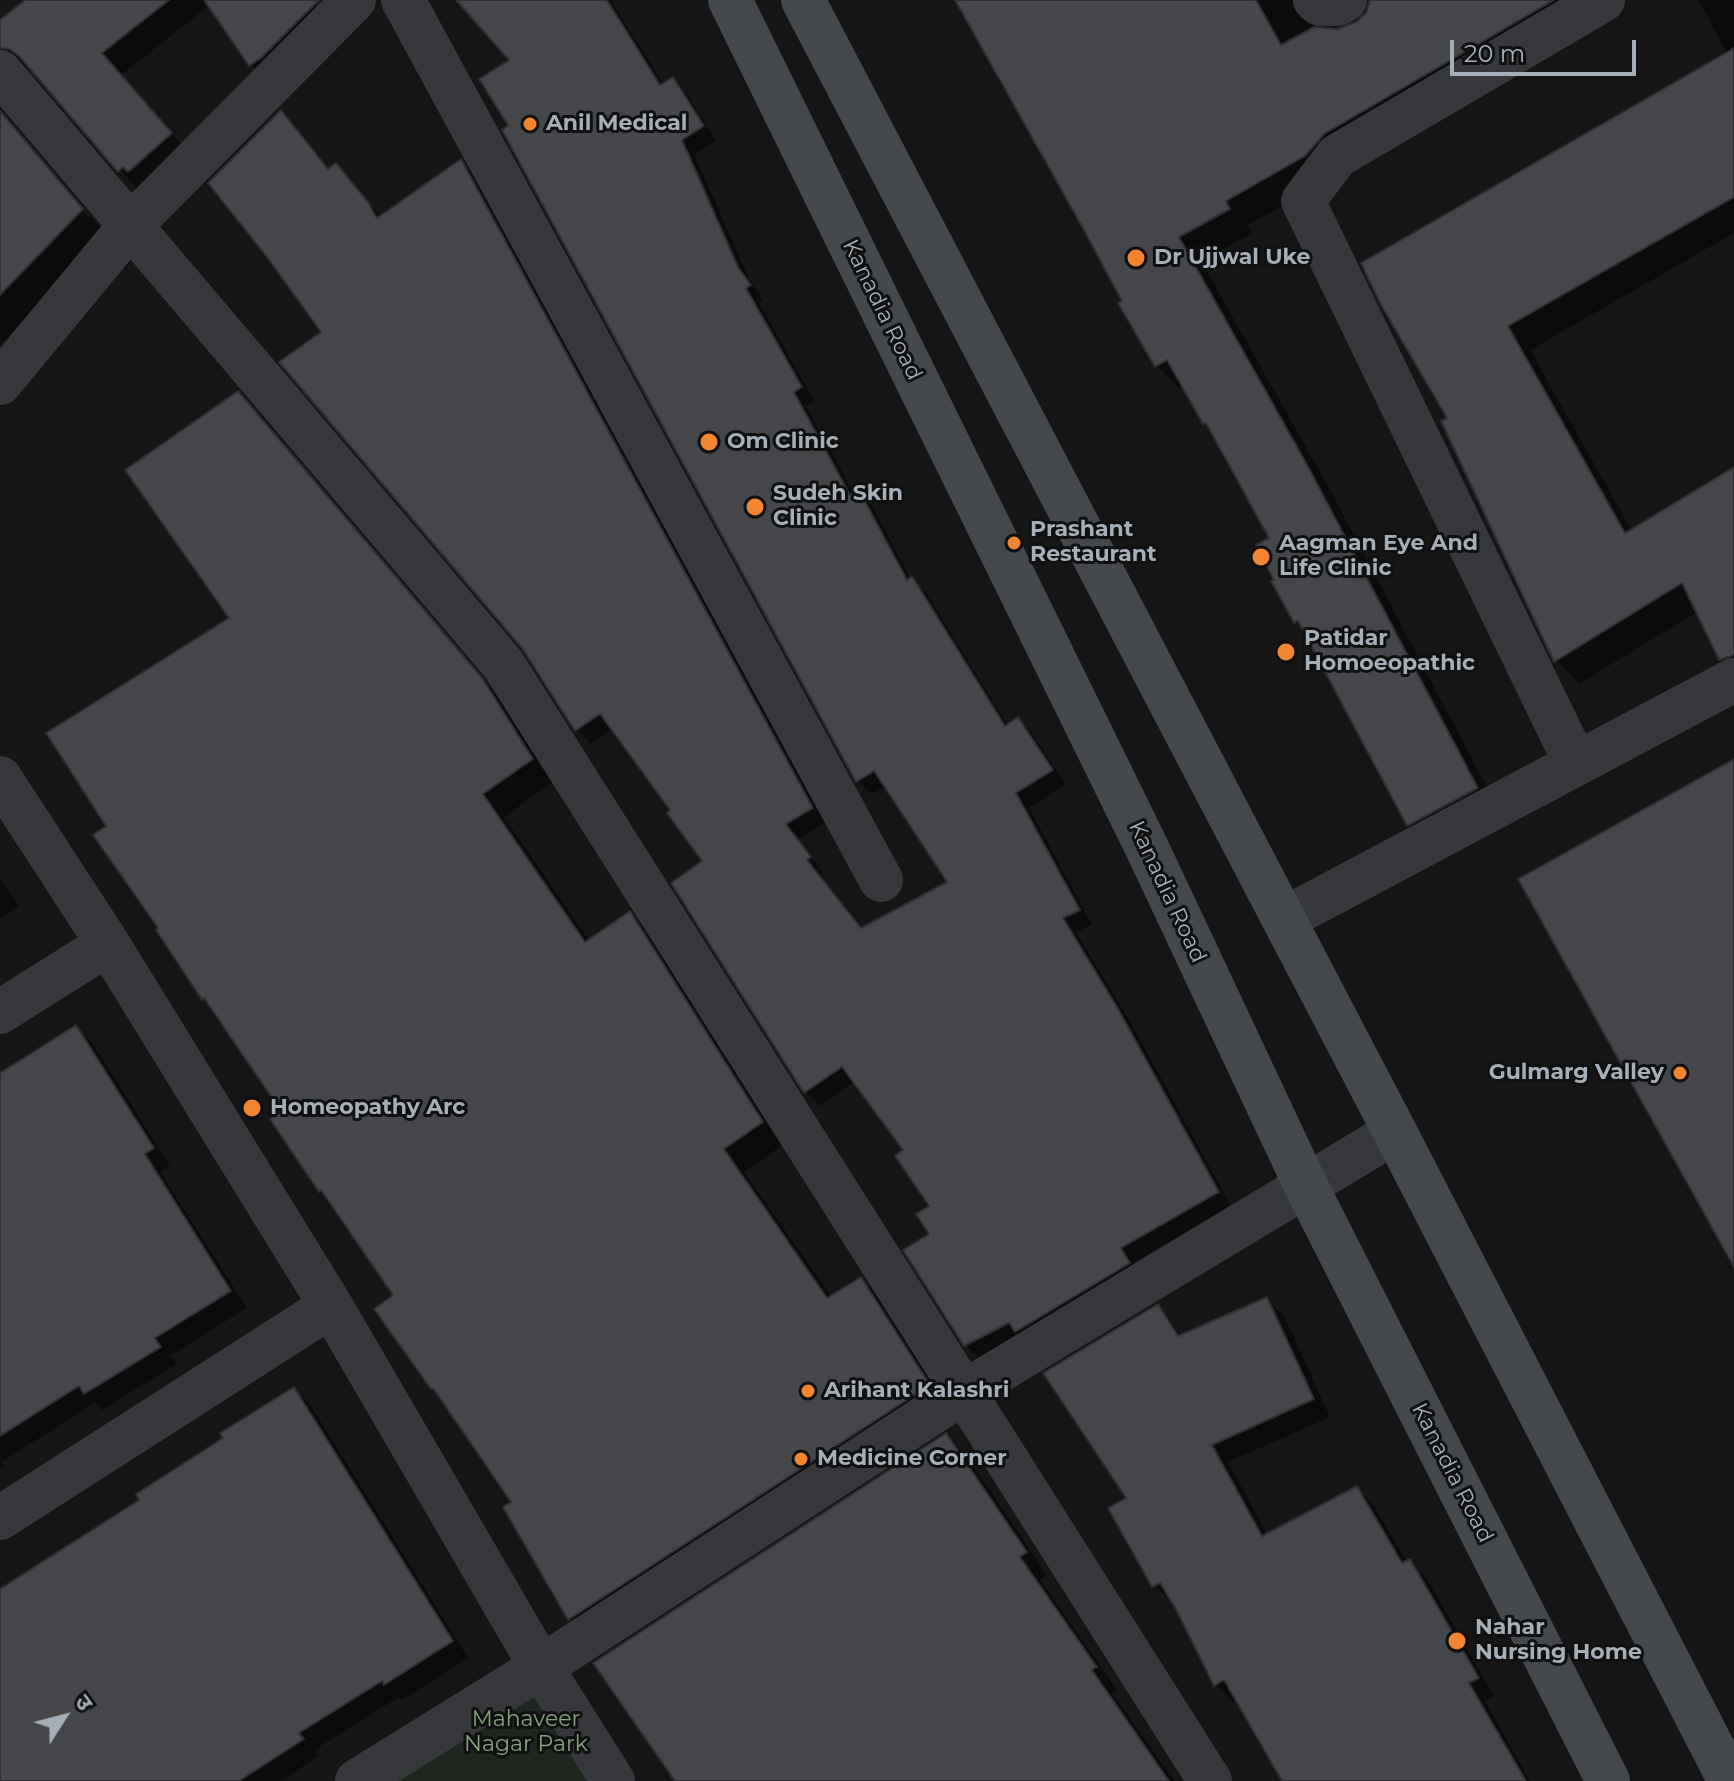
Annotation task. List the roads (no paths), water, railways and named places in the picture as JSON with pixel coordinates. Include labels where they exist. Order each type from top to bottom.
[{"type":"main road","name":"Kanadia Road","points":[[730,0],[1140,834],[1305,1184],[1608,1781]]},
{"type":"main road","points":[[803,0],[1395,1132],[1730,1781]]},
{"type":"street","points":[[0,383],[129,227],[354,0]]},
{"type":"street","points":[[403,0],[881,880]]},
{"type":"street","points":[[1315,0],[1320,4],[1337,4],[1345,0]]},
{"type":"street","points":[[1576,764],[1303,201],[1337,156],[1603,0]]},
{"type":"street","points":[[0,72],[503,664],[1210,1781]]},
{"type":"street","points":[[1284,919],[1734,680]]},
{"type":"street","points":[[0,778],[108,944],[331,1306],[541,1667],[613,1781]]},
{"type":"street","points":[[0,1012],[108,944]]},
{"type":"street","points":[[357,1781],[541,1667],[964,1392],[1395,1132]]},
{"type":"street","points":[[0,1518],[331,1306]]},
{"type":"place","name":"Anil Medical","points":[[530,124]]},
{"type":"place","name":"Dr Ujjwal Uke","points":[[1136,258]]},
{"type":"place","name":"Om Clinic","points":[[709,442]]},
{"type":"place","name":"Sudeh Skin Clinic","points":[[755,507]]},
{"type":"place","name":"Prashant Restaurant","points":[[1014,543]]},
{"type":"place","name":"Aagman Eye And Life Clinic","points":[[1261,557]]},
{"type":"place","name":"Patidar Homoeopathic","points":[[1286,652]]},
{"type":"place","name":"Gulmarg Valley","points":[[1680,1073]]},
{"type":"place","name":"Homeopathy Arc","points":[[252,1108]]},
{"type":"place","name":"Arihant Kalashri","points":[[808,1391]]},
{"type":"place","name":"Medicine Corner","points":[[801,1459]]},
{"type":"place","name":"Nahar Nursing Home","points":[[1457,1641]]},
{"type":"park label","name":"Mahaveer Nagar Park","points":[[526,1732]]}]
